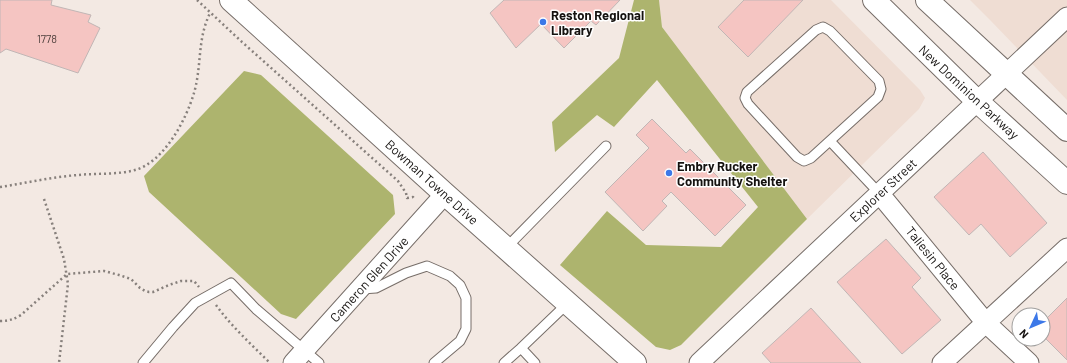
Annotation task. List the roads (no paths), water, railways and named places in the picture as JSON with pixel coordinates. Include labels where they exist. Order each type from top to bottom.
[{"type":"street","name":"Bowman Towne Drive","points":[[231,0],[445,194],[635,363]]},
{"type":"street","name":"New Dominion Parkway","points":[[874,0],[977,101],[1067,183]]},
{"type":"street","points":[[927,0],[1067,130]]},
{"type":"street","name":"Explorer Street","points":[[699,363],[1067,17]]},
{"type":"street","name":"Taliesin Place","points":[[880,193],[986,323],[1029,363]]},
{"type":"street","name":"Cameron Glen Drive","points":[[299,357],[445,194]]},
{"type":"street","points":[[942,363],[1067,248]]},
{"type":"lane","points":[[823,27],[830,31],[879,81],[881,89],[878,97],[830,141],[811,158],[804,160],[797,157],[748,104],[745,98],[747,92],[816,30],[823,27]]},
{"type":"lane","points":[[830,141],[880,193]]},
{"type":"lane","points":[[506,248],[606,146]]},
{"type":"lane","points":[[360,289],[376,288],[406,272],[427,266],[450,276],[460,285],[466,298],[466,329],[460,341],[434,363]]},
{"type":"lane","points":[[143,363],[195,303],[231,283],[299,357],[319,363]]},
{"type":"lane","points":[[504,363],[568,303]]},
{"type":"lane","points":[[521,348],[535,363]]},
{"type":"place","name":"Reston Regional Library","points":[[543,22]]},
{"type":"place","name":"Embry Rucker Community Shelter","points":[[669,173]]}]
